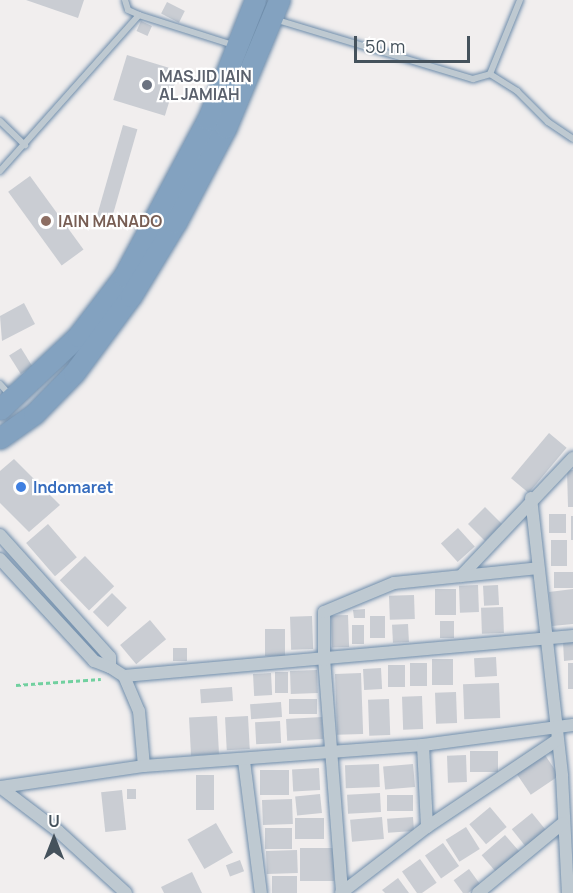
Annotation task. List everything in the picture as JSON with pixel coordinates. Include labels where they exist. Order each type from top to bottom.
[{"type":"highway","points":[[4,397],[78,336],[124,276],[208,119],[255,0]]},
{"type":"highway","points":[[0,438],[34,414],[74,373],[131,296],[176,222],[226,127],[275,9]]},
{"type":"street","points":[[461,576],[531,498],[573,458]]},
{"type":"street","points":[[531,498],[538,568],[549,638],[568,893]]},
{"type":"street","points":[[0,535],[110,657],[110,667]]},
{"type":"street","points":[[0,559],[94,661],[124,676],[140,711],[144,766]]},
{"type":"street","points":[[342,893],[333,753],[324,660],[323,619],[329,608],[394,584],[538,568]]},
{"type":"street","points":[[124,676],[324,660],[573,636]]},
{"type":"street","points":[[0,787],[144,766],[244,761],[423,745],[573,725]]},
{"type":"street","points":[[342,893],[427,827],[557,740]]},
{"type":"street","points":[[423,745],[427,827]]},
{"type":"street","points":[[244,761],[261,893]]},
{"type":"street","points":[[0,787],[58,831],[126,893]]},
{"type":"street","points":[[478,893],[563,823]]},
{"type":"lane","points":[[125,0],[128,9],[139,15],[238,46]]},
{"type":"lane","points":[[490,74],[520,0]]},
{"type":"lane","points":[[275,9],[473,79],[490,74],[517,91],[548,122],[573,139]]},
{"type":"lane","points":[[0,171],[139,15]]},
{"type":"lane","points":[[0,121],[25,145]]},
{"type":"path","points":[[16,685],[124,676]]},
{"type":"building","points":[[26,0],[84,0],[78,18]]},
{"type":"building","points":[[167,2],[185,11],[179,23],[161,14]]},
{"type":"building","points":[[141,21],[152,26],[147,36],[137,31]]},
{"type":"building","name":"MASJID IAIN AL JAMIAH","points":[[127,55],[179,71],[165,116],[113,100]]},
{"type":"building","points":[[123,125],[137,129],[110,223],[96,219]]},
{"type":"building","name":"IAIN MANADO","points":[[30,176],[83,250],[62,265],[8,192]]},
{"type":"building","points":[[24,303],[35,324],[2,341],[0,316]]},
{"type":"building","points":[[21,348],[33,367],[21,374],[9,355]]},
{"type":"building","points":[[549,433],[567,448],[529,493],[511,478]]},
{"type":"building","name":"Indomaret","points":[[14,459],[60,505],[29,532],[0,503],[0,471]]},
{"type":"building","points":[[567,470],[573,470],[573,507],[568,507]]},
{"type":"building","points":[[485,507],[502,524],[485,541],[468,524]]},
{"type":"building","points":[[549,514],[566,514],[566,533],[549,533]]},
{"type":"building","points":[[571,516],[573,516],[573,540],[571,540]]},
{"type":"building","points":[[48,524],[77,557],[55,576],[26,543]]},
{"type":"building","points":[[458,528],[475,547],[458,562],[441,543]]},
{"type":"building","points":[[551,540],[567,540],[567,566],[551,566]]},
{"type":"building","points":[[85,556],[114,586],[89,611],[60,580]]},
{"type":"building","points":[[554,572],[573,572],[573,588],[554,588]]},
{"type":"building","points":[[478,585],[479,612],[460,613],[459,586]]},
{"type":"building","points":[[498,585],[499,605],[484,606],[483,586]]},
{"type":"building","points":[[435,589],[456,589],[456,615],[435,615]]},
{"type":"building","points":[[573,589],[573,624],[552,626],[549,592]]},
{"type":"building","points":[[112,593],[127,608],[108,627],[93,612]]},
{"type":"building","points":[[414,595],[415,619],[390,620],[389,596]]},
{"type":"building","points":[[503,607],[504,633],[482,634],[481,608]]},
{"type":"building","points":[[365,609],[365,618],[354,618],[353,610]]},
{"type":"building","points":[[348,615],[349,647],[332,648],[331,616]]},
{"type":"building","points":[[312,616],[313,649],[291,650],[290,617]]},
{"type":"building","points":[[370,616],[385,616],[385,638],[370,638]]},
{"type":"building","points":[[150,620],[166,639],[136,664],[120,645]]},
{"type":"building","points":[[440,621],[454,621],[454,638],[440,638]]},
{"type":"building","points":[[408,624],[409,642],[393,643],[392,625]]},
{"type":"building","points":[[352,625],[364,625],[364,644],[352,644]]},
{"type":"building","points":[[265,629],[285,629],[285,656],[265,656]]},
{"type":"building","points":[[573,640],[573,660],[564,661],[563,641]]},
{"type":"building","points":[[173,648],[187,648],[187,661],[173,661]]},
{"type":"building","points":[[496,657],[497,676],[475,677],[474,658]]},
{"type":"building","points":[[432,659],[453,659],[453,685],[432,685]]},
{"type":"building","points":[[410,663],[427,663],[427,686],[410,686]]},
{"type":"building","points":[[568,663],[573,663],[573,689],[568,689]]},
{"type":"building","points":[[388,665],[405,665],[405,687],[388,687]]},
{"type":"building","points":[[381,668],[382,689],[364,690],[363,669]]},
{"type":"building","points":[[317,670],[318,693],[291,694],[290,671]]},
{"type":"building","points":[[275,672],[288,672],[288,693],[275,693]]},
{"type":"building","points":[[271,673],[272,695],[254,696],[253,674]]},
{"type":"building","points":[[361,673],[363,734],[337,735],[335,674]]},
{"type":"building","points":[[499,683],[500,718],[464,719],[463,684]]},
{"type":"building","points":[[232,687],[233,701],[201,703],[200,689]]},
{"type":"building","points":[[456,692],[457,723],[436,724],[435,693]]},
{"type":"building","points":[[422,696],[423,729],[403,730],[402,697]]},
{"type":"building","points":[[289,699],[317,699],[317,714],[289,714]]},
{"type":"building","points":[[389,699],[390,735],[369,736],[368,700]]},
{"type":"building","points":[[281,702],[282,717],[251,719],[250,704]]},
{"type":"building","points":[[217,716],[219,754],[191,755],[189,717]]},
{"type":"building","points":[[248,716],[250,749],[227,750],[225,717]]},
{"type":"building","points":[[322,717],[323,739],[287,741],[286,719]]},
{"type":"building","points":[[280,721],[281,743],[256,744],[255,722]]},
{"type":"building","points":[[470,751],[498,751],[498,772],[470,772]]},
{"type":"building","points":[[466,755],[467,782],[448,783],[447,756]]},
{"type":"building","points":[[545,755],[559,776],[531,795],[517,774]]},
{"type":"building","points":[[379,764],[380,787],[346,788],[345,765]]},
{"type":"building","points":[[413,764],[415,787],[385,790],[383,767]]},
{"type":"building","points":[[319,768],[320,790],[293,791],[292,769]]},
{"type":"building","points":[[260,770],[289,770],[289,795],[260,795]]},
{"type":"building","points":[[196,775],[214,775],[214,810],[196,810]]},
{"type":"building","points":[[127,789],[136,789],[136,799],[127,799]]},
{"type":"building","points":[[122,790],[126,830],[105,832],[101,792]]},
{"type":"building","points":[[380,793],[381,812],[348,814],[347,795]]},
{"type":"building","points":[[320,794],[322,813],[297,816],[295,797]]},
{"type":"building","points":[[387,795],[413,795],[413,811],[387,811]]},
{"type":"building","points":[[292,799],[293,824],[263,825],[262,800]]},
{"type":"building","points":[[490,807],[507,827],[486,844],[469,824]]},
{"type":"building","points":[[532,813],[546,830],[526,846],[512,829]]},
{"type":"building","points":[[382,817],[384,839],[352,842],[350,820]]},
{"type":"building","points":[[413,817],[414,831],[388,833],[387,819]]},
{"type":"building","points":[[295,818],[324,818],[324,839],[295,839]]},
{"type":"building","points":[[216,823],[233,852],[204,869],[187,840]]},
{"type":"building","points":[[466,827],[480,849],[459,862],[446,840]]},
{"type":"building","points":[[265,828],[292,828],[292,849],[265,849]]},
{"type":"building","points":[[505,835],[520,852],[497,873],[482,855]]},
{"type":"building","points":[[443,843],[459,866],[441,879],[425,856]]},
{"type":"building","points":[[300,848],[334,848],[334,881],[300,881]]},
{"type":"building","points":[[297,850],[298,873],[267,874],[266,851]]},
{"type":"building","points":[[420,859],[437,883],[422,893],[417,893],[402,872]]},
{"type":"building","points":[[240,860],[244,871],[230,876],[226,865]]},
{"type":"building","points":[[469,869],[480,884],[468,893],[463,893],[454,880]]},
{"type":"building","points":[[192,872],[202,893],[164,893],[161,887]]},
{"type":"building","points":[[272,876],[297,876],[297,893],[272,893]]},
{"type":"building","points":[[398,878],[409,893],[385,893],[382,890]]},
{"type":"place","name":"MASJID IAIN AL JAMIAH","points":[[147,85]]},
{"type":"place","name":"IAIN MANADO","points":[[46,221]]},
{"type":"place","name":"Indomaret","points":[[21,487]]}]
